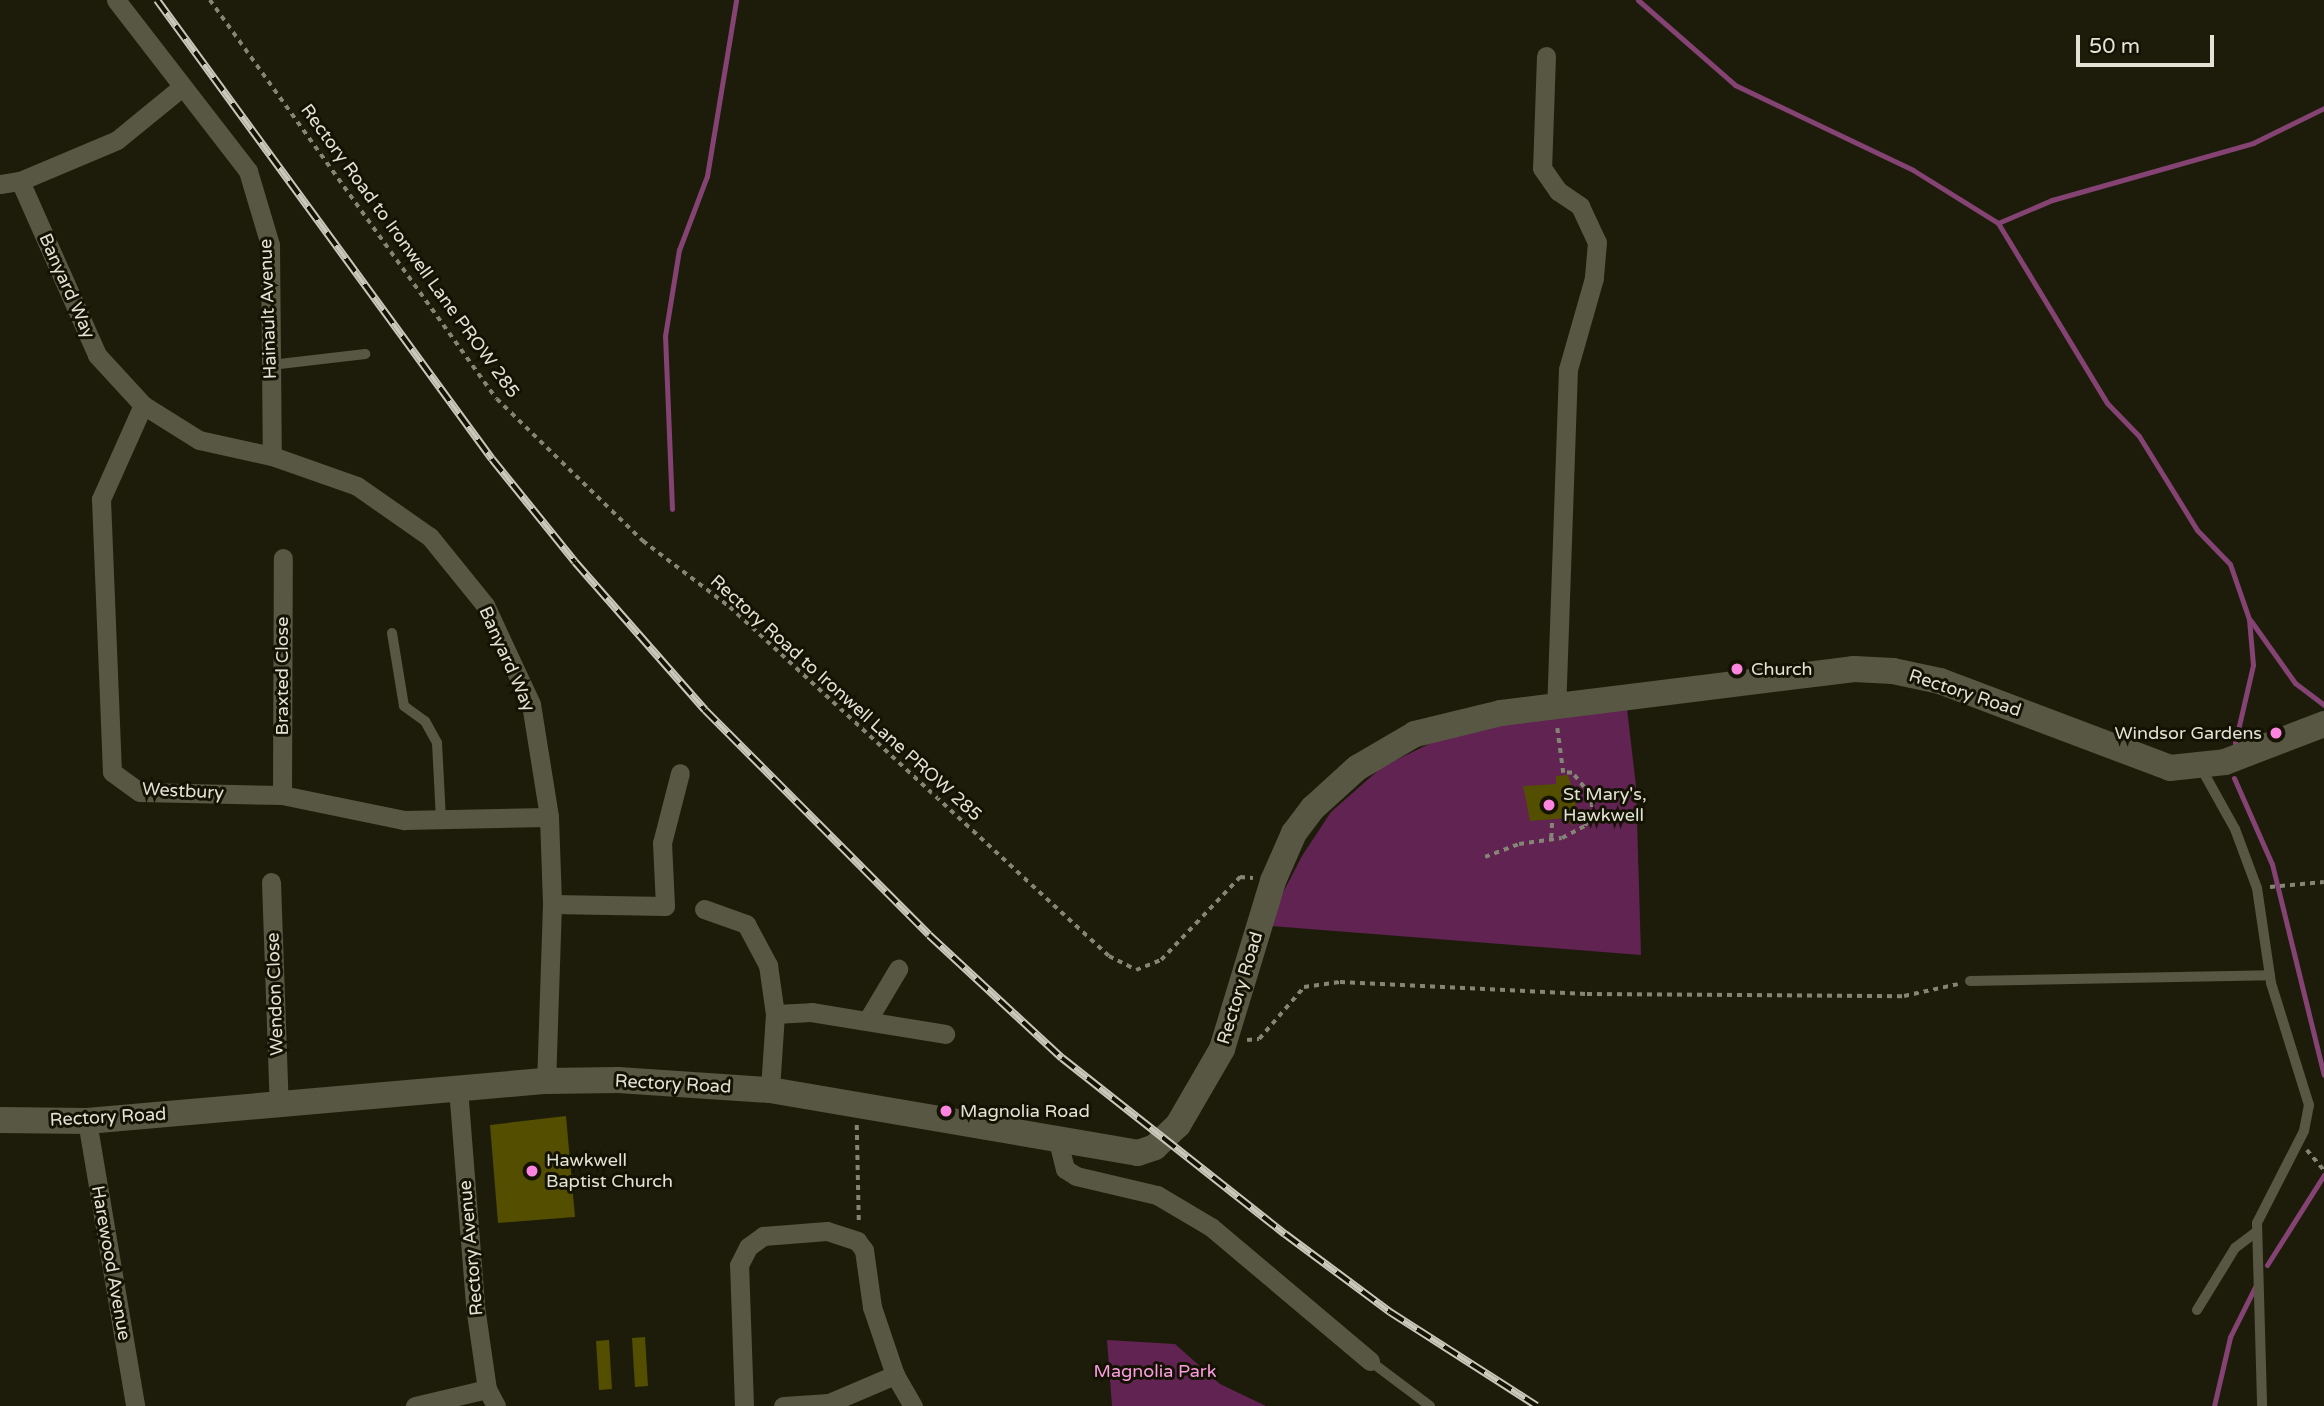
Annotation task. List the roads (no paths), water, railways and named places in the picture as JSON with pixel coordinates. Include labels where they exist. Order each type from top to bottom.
[{"type":"street","name":"Hainault Avenue","points":[[116,0],[248,171],[270,245],[272,456]]},
{"type":"street","points":[[1546,56],[1542,168],[1558,191],[1580,206],[1597,242],[1594,278],[1568,369],[1556,705]]},
{"type":"street","points":[[0,184],[20,181],[117,140],[182,87]]},
{"type":"street","name":"Banyard Way","points":[[20,181],[97,355],[143,405],[199,440],[272,456],[357,486],[430,537],[485,605],[531,704],[549,817],[552,904],[547,1081]]},
{"type":"street","name":"Westbury","points":[[143,405],[102,499],[113,772],[140,792],[282,795],[404,820],[549,817]]},
{"type":"street","name":"Braxted Close","points":[[282,795],[283,558]]},
{"type":"street","name":"Rectory Road","points":[[0,1120],[88,1121],[279,1107],[547,1081],[618,1080],[770,1090],[1127,1154],[1155,1147],[1190,1108],[1226,1040],[1283,851],[1313,808],[1357,768],[1387,748],[1441,725],[1556,705],[1815,671],[1893,671],[1986,696],[2149,762],[2201,768],[2324,724]]},
{"type":"street","points":[[552,904],[665,906],[662,843],[680,773]]},
{"type":"street","name":"Wendon Close","points":[[271,882],[279,1107]]},
{"type":"street","points":[[704,909],[746,924],[768,965],[775,1014],[770,1090]]},
{"type":"street","points":[[867,1021],[898,969]]},
{"type":"street","points":[[775,1014],[811,1012],[945,1034]]},
{"type":"street","name":"Rectory Avenue","points":[[458,1088],[475,1306],[492,1398]]},
{"type":"street","name":"Harewood Avenue","points":[[88,1121],[135,1406]]},
{"type":"street","points":[[1058,1141],[1065,1169],[1076,1176],[1157,1195],[1211,1227],[1370,1361]]},
{"type":"street","points":[[744,1406],[738,1265],[748,1247],[763,1236],[827,1231],[857,1241],[868,1261],[872,1307],[895,1375],[913,1406]]},
{"type":"street","points":[[783,1406],[829,1403],[895,1375]]},
{"type":"street","points":[[415,1406],[492,1398]]},
{"type":"lane","points":[[271,365],[365,354]]},
{"type":"lane","points":[[392,633],[404,706],[425,721],[437,743],[441,819]]},
{"type":"lane","points":[[2201,768],[2235,829],[2257,888],[2270,975],[2309,1105],[2304,1131],[2256,1232],[2262,1406]]},
{"type":"lane","points":[[1970,981],[2270,975]]},
{"type":"lane","points":[[2197,1310],[2235,1248],[2256,1232]]},
{"type":"lane","points":[[1370,1361],[1430,1406]]},
{"type":"waterway","points":[[672,509],[665,336],[679,250],[707,176],[736,0]]},
{"type":"waterway","points":[[1638,0],[1735,85],[1913,170],[1998,223],[2107,403],[2139,436],[2197,530],[2230,564],[2249,619],[2253,665],[2235,743]]},
{"type":"waterway","points":[[1998,223],[2052,200],[2253,143],[2324,108]]},
{"type":"waterway","points":[[2251,621],[2295,683],[2324,705]]},
{"type":"waterway","points":[[2234,778],[2272,864],[2324,1075]]},
{"type":"waterway","points":[[2267,1265],[2324,1175]]},
{"type":"waterway","points":[[2214,1406],[2230,1337],[2255,1287]]},
{"type":"railway","points":[[157,0],[492,459],[575,562],[705,710],[929,935],[1062,1058],[1285,1234],[1390,1312],[1537,1406]]},
{"type":"place","name":"Church","points":[[1737,669]]},
{"type":"place","name":"Windsor Gardens","points":[[2276,733]]},
{"type":"place","name":"St Mary's, Hawkwell","points":[[1549,805]]},
{"type":"place","name":"Magnolia Road","points":[[946,1111]]},
{"type":"place","name":"Hawkwell Baptist Church","points":[[532,1171]]},
{"type":"park label","name":"Magnolia Park","points":[[1155,1371]]}]
